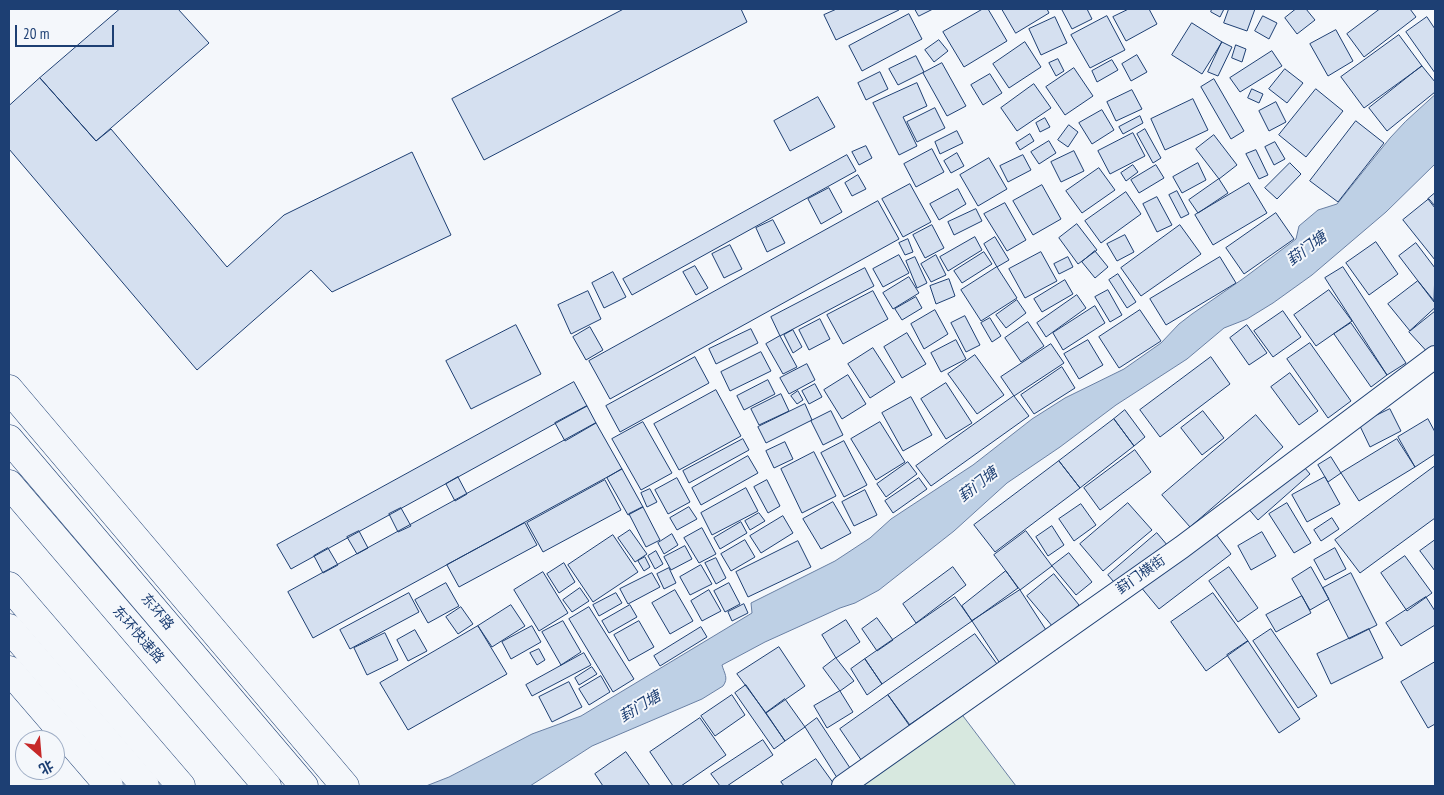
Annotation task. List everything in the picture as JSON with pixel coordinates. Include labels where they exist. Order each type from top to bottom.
[{"type":"main road","points":[[9,389],[345,786]]},
{"type":"main road","name":"东环路","points":[[9,439],[304,786]]},
{"type":"main road","name":"东环快速路","points":[[9,484],[267,786]]},
{"type":"main road","points":[[9,586],[181,786]]},
{"type":"main road","points":[[9,628],[145,786]]},
{"type":"main road","points":[[9,670],[110,786]]},
{"type":"street","name":"葑门横街","points":[[843,786],[1182,546],[1435,357]]},
{"type":"shaded area","points":[[960,712],[1016,786],[855,786]]},
{"type":"water","name":"葑门塘","points":[[1435,95],[1435,164],[1386,212],[1312,275],[1273,303],[1247,319],[1224,328],[1187,359],[1116,405],[1060,447],[1007,483],[954,531],[879,590],[855,603],[765,642],[722,665],[726,678],[723,686],[702,699],[592,746],[530,786],[426,786],[449,777],[532,734],[581,716],[752,613],[751,603],[835,561],[870,538],[891,519],[973,465],[1032,419],[1065,398],[1124,369],[1161,343],[1179,324],[1192,314],[1296,239],[1299,226],[1318,210],[1337,204],[1390,138]]},
{"type":"building","points":[[120,9],[178,9],[209,43],[96,141],[40,78]]},
{"type":"building","points":[[624,9],[741,9],[747,22],[484,160],[452,99]]},
{"type":"building","points":[[837,9],[899,10],[836,40],[824,15]]},
{"type":"building","points":[[915,9],[933,9],[919,16]]},
{"type":"building","points":[[983,9],[988,9],[1007,41],[964,67],[943,32]]},
{"type":"building","points":[[1002,9],[1047,9],[1049,13],[1016,33]]},
{"type":"building","points":[[1087,9],[1092,19],[1072,29],[1062,10]]},
{"type":"building","points":[[1129,9],[1149,9],[1157,24],[1126,41],[1113,17]]},
{"type":"building","points":[[1212,9],[1224,9],[1220,17],[1211,12]]},
{"type":"building","points":[[1229,9],[1255,9],[1247,31],[1224,23]]},
{"type":"building","points":[[1296,9],[1306,9],[1315,20],[1297,34],[1285,18]]},
{"type":"building","points":[[1380,9],[1410,9],[1416,17],[1364,57],[1347,34]]},
{"type":"building","points":[[909,14],[922,39],[862,71],[849,46]]},
{"type":"building","points":[[1107,16],[1125,50],[1090,68],[1071,35]]},
{"type":"building","points":[[1263,16],[1277,23],[1269,39],[1255,31]]},
{"type":"building","points":[[1055,17],[1067,43],[1041,55],[1029,29]]},
{"type":"building","points":[[1427,17],[1435,29],[1435,73],[1406,32]]},
{"type":"building","points":[[1192,23],[1222,42],[1202,74],[1172,55]]},
{"type":"building","points":[[1336,30],[1353,61],[1328,76],[1310,44]]},
{"type":"building","points":[[1399,35],[1422,66],[1364,108],[1341,77]]},
{"type":"building","points":[[939,40],[948,51],[934,62],[925,50]]},
{"type":"building","points":[[1025,42],[1041,67],[1009,88],[993,64]]},
{"type":"building","points":[[1222,42],[1232,47],[1218,76],[1208,72]]},
{"type":"building","points":[[1236,45],[1246,49],[1242,62],[1232,58]]},
{"type":"building","points":[[1272,51],[1282,66],[1240,92],[1230,78]]},
{"type":"building","points":[[1137,55],[1147,72],[1131,81],[1122,64]]},
{"type":"building","points":[[916,56],[924,72],[898,85],[889,69]]},
{"type":"building","points":[[1058,59],[1064,71],[1056,76],[1049,63]]},
{"type":"building","points":[[1112,60],[1118,70],[1097,82],[1092,71]]},
{"type":"building","points":[[942,63],[966,106],[947,116],[923,73]]},
{"type":"building","points":[[1422,66],[1435,82],[1435,92],[1387,131],[1369,108]]},
{"type":"building","points":[[1074,68],[1093,96],[1065,115],[1046,87]]},
{"type":"building","points":[[1285,69],[1303,83],[1287,103],[1269,89]]},
{"type":"building","points":[[880,72],[888,89],[866,100],[858,83]]},
{"type":"building","points":[[990,74],[1002,93],[983,105],[971,85]]},
{"type":"building","points":[[40,78],[96,141],[111,129],[227,267],[284,215],[412,152],[451,235],[332,292],[311,270],[197,370],[9,149],[9,106]]},
{"type":"building","points":[[1214,79],[1244,131],[1231,139],[1201,87]]},
{"type":"building","points":[[917,83],[927,106],[903,117],[917,146],[899,155],[873,103]]},
{"type":"building","points":[[1034,84],[1051,108],[1017,131],[1001,108]]},
{"type":"building","points":[[1252,89],[1263,94],[1259,103],[1248,98]]},
{"type":"building","points":[[1316,89],[1343,111],[1306,157],[1279,135]]},
{"type":"building","points":[[1132,90],[1142,109],[1116,121],[1107,102]]},
{"type":"building","points":[[818,97],[835,127],[790,151],[774,121]]},
{"type":"building","points":[[1193,99],[1208,130],[1165,150],[1151,119]]},
{"type":"building","points":[[1276,102],[1286,122],[1269,131],[1259,111]]},
{"type":"building","points":[[935,108],[945,128],[917,142],[907,122]]},
{"type":"building","points":[[1102,110],[1114,130],[1092,144],[1079,123]]},
{"type":"building","points":[[1140,116],[1143,123],[1123,134],[1119,127]]},
{"type":"building","points":[[1045,118],[1050,127],[1040,132],[1036,123]]},
{"type":"building","points":[[1356,121],[1384,143],[1338,202],[1310,181]]},
{"type":"building","points":[[1069,125],[1078,132],[1068,147],[1058,140]]},
{"type":"building","points":[[1145,129],[1161,158],[1153,163],[1137,134]]},
{"type":"building","points":[[957,131],[963,143],[940,154],[935,142]]},
{"type":"building","points":[[1133,133],[1145,156],[1110,174],[1098,151]]},
{"type":"building","points":[[1030,134],[1034,141],[1020,150],[1016,143]]},
{"type":"building","points":[[1214,135],[1237,165],[1219,179],[1196,149]]},
{"type":"building","points":[[1049,141],[1056,153],[1039,164],[1031,152]]},
{"type":"building","points":[[1275,142],[1285,159],[1274,165],[1265,147]]},
{"type":"building","points":[[866,146],[872,158],[859,165],[852,152]]},
{"type":"building","points":[[932,149],[944,172],[916,187],[904,164]]},
{"type":"building","points":[[1256,150],[1268,175],[1259,179],[1246,154]]},
{"type":"building","points":[[1074,151],[1084,171],[1061,182],[1051,162]]},
{"type":"building","points":[[957,153],[964,166],[951,173],[944,161]]},
{"type":"building","points":[[847,155],[856,171],[632,295],[623,279]]},
{"type":"building","points":[[1023,155],[1031,170],[1008,182],[1000,166]]},
{"type":"building","points":[[989,158],[1007,189],[978,206],[960,175]]},
{"type":"building","points":[[1198,163],[1206,180],[1182,193],[1173,177]]},
{"type":"building","points":[[1290,163],[1301,174],[1277,199],[1265,188]]},
{"type":"building","points":[[1133,165],[1138,172],[1126,181],[1121,173]]},
{"type":"building","points":[[1156,165],[1164,178],[1139,193],[1131,180]]},
{"type":"building","points":[[1099,168],[1115,190],[1082,213],[1066,191]]},
{"type":"building","points":[[858,175],[866,189],[852,196],[845,183]]},
{"type":"building","points":[[1219,179],[1228,193],[1198,213],[1189,200]]},
{"type":"building","points":[[1249,183],[1267,213],[1213,245],[1195,215]]},
{"type":"building","points":[[910,184],[931,222],[903,237],[882,199]]},
{"type":"building","points":[[1042,185],[1061,219],[1033,235],[1013,201]]},
{"type":"building","points":[[829,188],[842,212],[821,224],[808,199]]},
{"type":"building","points":[[958,189],[966,204],[939,220],[930,204]]},
{"type":"building","points":[[1177,191],[1189,214],[1181,218],[1169,195]]},
{"type":"building","points":[[1126,192],[1141,214],[1101,243],[1085,221]]},
{"type":"building","points":[[1435,193],[1435,208],[1428,199]]},
{"type":"building","points":[[1157,197],[1172,225],[1157,232],[1143,204]]},
{"type":"building","points":[[1429,199],[1435,206],[1435,260],[1403,220]]},
{"type":"building","points":[[878,201],[899,239],[610,399],[589,361]]},
{"type":"building","points":[[1005,203],[1026,240],[1007,251],[984,214]]},
{"type":"building","points":[[976,209],[982,221],[954,235],[948,222]]},
{"type":"building","points":[[1276,213],[1294,239],[1244,274],[1226,248]]},
{"type":"building","points":[[773,220],[785,243],[767,252],[756,228]]},
{"type":"building","points":[[1077,224],[1097,250],[1078,264],[1059,238]]},
{"type":"building","points":[[932,225],[944,248],[925,258],[913,235]]},
{"type":"building","points":[[1180,225],[1201,254],[1141,296],[1121,268]]},
{"type":"building","points":[[1125,235],[1134,252],[1117,261],[1107,244]]},
{"type":"building","points":[[975,237],[982,250],[948,271],[940,257]]},
{"type":"building","points":[[995,237],[1009,260],[997,267],[984,244]]},
{"type":"building","points":[[908,239],[913,252],[905,255],[899,243]]},
{"type":"building","points":[[1376,242],[1398,274],[1369,295],[1346,263]]},
{"type":"building","points":[[1416,243],[1435,268],[1434,302],[1399,256]]},
{"type":"building","points":[[730,245],[742,269],[724,278],[712,254]]},
{"type":"building","points":[[1095,251],[1108,267],[1095,278],[1082,262]]},
{"type":"building","points":[[984,252],[992,264],[962,283],[954,271]]},
{"type":"building","points":[[1041,252],[1057,281],[1025,298],[1009,269]]},
{"type":"building","points":[[899,255],[909,273],[883,287],[873,269]]},
{"type":"building","points":[[936,255],[946,275],[931,282],[921,264]]},
{"type":"building","points":[[915,257],[927,283],[917,288],[906,261]]},
{"type":"building","points":[[1068,257],[1073,267],[1059,274],[1054,264]]},
{"type":"building","points":[[1220,257],[1236,283],[1166,325],[1150,299]]},
{"type":"building","points":[[695,266],[708,288],[696,295],[683,272]]},
{"type":"building","points":[[997,267],[1017,298],[981,321],[961,290]]},
{"type":"building","points":[[1343,267],[1406,363],[1387,375],[1325,278]]},
{"type":"building","points":[[865,268],[874,286],[780,336],[771,317]]},
{"type":"building","points":[[613,272],[626,297],[604,308],[592,283]]},
{"type":"building","points":[[1118,274],[1136,302],[1127,308],[1109,280]]},
{"type":"building","points":[[909,277],[919,293],[893,309],[883,293]]},
{"type":"building","points":[[949,279],[955,296],[936,304],[930,286]]},
{"type":"building","points":[[1065,280],[1073,294],[1042,312],[1034,299]]},
{"type":"building","points":[[1418,281],[1435,302],[1435,311],[1410,331],[1388,304]]},
{"type":"building","points":[[1108,290],[1122,315],[1110,322],[1095,297]]},
{"type":"building","points":[[1329,290],[1352,321],[1316,346],[1294,315]]},
{"type":"building","points":[[588,291],[601,319],[571,334],[558,305]]},
{"type":"building","points":[[873,291],[888,319],[843,344],[827,315]]},
{"type":"building","points":[[1077,295],[1086,308],[1046,337],[1037,323]]},
{"type":"building","points":[[916,297],[922,308],[902,320],[895,309]]},
{"type":"building","points":[[1017,300],[1026,313],[1006,328],[996,315]]},
{"type":"building","points":[[1095,306],[1105,323],[1063,350],[1053,333]]},
{"type":"building","points":[[1435,308],[1435,352],[1431,356],[1409,332]]},
{"type":"building","points":[[935,310],[948,334],[924,349],[911,324]]},
{"type":"building","points":[[1140,310],[1161,341],[1119,368],[1099,337]]},
{"type":"building","points":[[1283,311],[1301,337],[1273,357],[1254,331]]},
{"type":"building","points":[[965,316],[980,345],[966,352],[951,323]]},
{"type":"building","points":[[990,318],[1001,336],[992,342],[981,323]]},
{"type":"building","points":[[820,319],[830,339],[809,350],[799,330]]},
{"type":"building","points":[[1028,322],[1044,346],[1021,362],[1005,338]]},
{"type":"building","points":[[1351,323],[1387,375],[1371,387],[1334,334]]},
{"type":"building","points":[[516,325],[541,374],[471,409],[446,361]]},
{"type":"building","points":[[1247,325],[1267,353],[1249,365],[1230,338]]},
{"type":"building","points":[[590,327],[603,350],[586,360],[573,337]]},
{"type":"building","points":[[751,329],[758,343],[716,364],[709,349]]},
{"type":"building","points":[[793,330],[802,347],[793,353],[784,335]]},
{"type":"building","points":[[907,333],[926,364],[902,378],[884,347]]},
{"type":"building","points":[[780,336],[797,367],[783,374],[766,344]]},
{"type":"building","points":[[956,340],[966,359],[941,372],[931,353]]},
{"type":"building","points":[[1088,340],[1103,365],[1079,379],[1064,354]]},
{"type":"building","points":[[1310,343],[1351,401],[1328,418],[1287,359]]},
{"type":"building","points":[[1051,344],[1064,363],[1014,396],[1001,377]]},
{"type":"building","points":[[873,348],[895,382],[870,398],[848,364]]},
{"type":"building","points":[[761,352],[771,371],[730,391],[721,372]]},
{"type":"building","points":[[975,355],[1004,395],[977,414],[948,374]]},
{"type":"building","points":[[695,357],[709,383],[620,432],[606,406]]},
{"type":"building","points":[[1211,357],[1230,384],[1160,437],[1140,410]]},
{"type":"building","points":[[807,364],[815,380],[789,394],[780,378]]},
{"type":"building","points":[[1062,367],[1075,388],[1034,414],[1021,395]]},
{"type":"building","points":[[1290,373],[1318,411],[1299,425],[1271,387]]},
{"type":"building","points":[[848,375],[866,404],[842,419],[824,390]]},
{"type":"building","points":[[768,380],[775,394],[744,410],[737,396]]},
{"type":"building","points":[[574,382],[587,406],[291,569],[277,545]]},
{"type":"building","points":[[946,383],[972,423],[946,439],[921,399]]},
{"type":"building","points":[[815,384],[822,397],[809,404],[802,391]]},
{"type":"building","points":[[716,390],[741,436],[679,470],[654,424]]},
{"type":"building","points":[[798,391],[803,400],[797,404],[791,396]]},
{"type":"building","points":[[781,394],[789,411],[759,425],[751,409]]},
{"type":"building","points":[[1014,396],[1029,416],[931,486],[916,466]]},
{"type":"building","points":[[911,397],[932,435],[903,451],[882,413]]},
{"type":"building","points":[[805,404],[812,420],[766,443],[758,427]]},
{"type":"building","points":[[587,406],[596,423],[565,441],[555,423]]},
{"type":"building","points":[[1390,409],[1401,431],[1370,447],[1359,424]]},
{"type":"building","points":[[1125,410],[1145,437],[1134,446],[1114,419]]},
{"type":"building","points":[[831,411],[843,435],[823,445],[811,421]]},
{"type":"building","points":[[1203,411],[1224,438],[1202,455],[1181,428]]},
{"type":"building","points":[[1256,415],[1283,447],[1190,527],[1162,495]]},
{"type":"building","points":[[1114,419],[1134,446],[1080,488],[1059,461]]},
{"type":"building","points":[[1428,419],[1435,432],[1435,454],[1415,467],[1398,437]]},
{"type":"building","points":[[643,422],[672,473],[641,490],[612,439]]},
{"type":"building","points":[[880,422],[905,462],[876,480],[851,439]]},
{"type":"building","points":[[596,423],[622,469],[313,638],[288,592]]},
{"type":"building","points":[[743,439],[749,450],[689,483],[683,471]]},
{"type":"building","points":[[1397,439],[1415,467],[1359,501],[1341,473]]},
{"type":"building","points":[[844,441],[867,485],[844,497],[821,453]]},
{"type":"building","points":[[785,442],[793,459],[774,468],[766,451]]},
{"type":"building","points":[[1135,450],[1151,472],[1100,510],[1084,488]]},
{"type":"building","points":[[814,452],[836,496],[802,513],[781,469]]},
{"type":"building","points":[[748,456],[758,473],[701,505],[692,488]]},
{"type":"building","points":[[1331,457],[1341,473],[1328,482],[1318,465]]},
{"type":"building","points":[[1059,461],[1080,488],[995,552],[974,525]]},
{"type":"building","points":[[1299,461],[1310,474],[1258,520],[1247,507]]},
{"type":"building","points":[[908,462],[917,474],[886,497],[877,484]]},
{"type":"building","points":[[1435,466],[1435,518],[1360,573],[1335,540]]},
{"type":"building","points":[[622,469],[643,507],[628,515],[607,478]]},
{"type":"building","points":[[458,477],[467,494],[455,501],[446,484]]},
{"type":"building","points":[[1325,477],[1340,504],[1307,522],[1292,495]]},
{"type":"building","points":[[677,478],[690,502],[668,514],[655,490]]},
{"type":"building","points":[[919,478],[927,489],[893,513],[885,501]]},
{"type":"building","points":[[605,480],[621,510],[543,552],[527,523]]},
{"type":"building","points":[[767,480],[780,506],[768,513],[754,487]]},
{"type":"building","points":[[746,488],[758,511],[712,535],[701,513]]},
{"type":"building","points":[[650,489],[657,502],[647,507],[641,493]]},
{"type":"building","points":[[865,490],[877,515],[854,526],[842,502]]},
{"type":"building","points":[[833,502],[851,533],[821,549],[803,519]]},
{"type":"building","points":[[1128,503],[1152,530],[1103,571],[1080,544]]},
{"type":"building","points":[[1287,503],[1311,543],[1294,553],[1269,514]]},
{"type":"building","points":[[1081,504],[1096,525],[1074,541],[1059,519]]},
{"type":"building","points":[[643,507],[660,540],[646,547],[629,514]]},
{"type":"building","points":[[689,507],[697,519],[677,530],[670,518]]},
{"type":"building","points":[[401,508],[411,526],[398,532],[389,514]]},
{"type":"building","points":[[759,513],[765,521],[750,530],[745,521]]},
{"type":"building","points":[[783,516],[793,533],[761,553],[750,536]]},
{"type":"building","points":[[1332,518],[1339,529],[1321,541],[1314,530]]},
{"type":"building","points":[[741,522],[747,533],[720,549],[714,538]]},
{"type":"building","points":[[525,523],[537,545],[459,587],[447,565]]},
{"type":"building","points":[[1052,526],[1064,545],[1048,556],[1036,537]]},
{"type":"building","points":[[702,528],[716,554],[699,563],[684,538]]},
{"type":"building","points":[[630,530],[647,554],[635,562],[618,538]]},
{"type":"building","points":[[1213,530],[1231,554],[1159,609],[1140,586]]},
{"type":"building","points":[[359,531],[368,548],[357,554],[347,537]]},
{"type":"building","points":[[1026,531],[1052,566],[1020,590],[994,555]]},
{"type":"building","points":[[1262,532],[1276,556],[1251,570],[1238,546]]},
{"type":"building","points":[[1157,533],[1168,546],[1119,588],[1108,575]]},
{"type":"building","points":[[672,534],[678,545],[664,554],[658,543]]},
{"type":"building","points":[[613,535],[638,572],[593,602],[568,565]]},
{"type":"building","points":[[745,540],[755,557],[731,571],[721,554]]},
{"type":"building","points":[[1435,540],[1435,571],[1420,551]]},
{"type":"building","points":[[798,541],[811,567],[748,597],[736,572]]},
{"type":"building","points":[[685,546],[692,559],[671,570],[664,557]]},
{"type":"building","points":[[328,548],[338,565],[323,573],[314,556]]},
{"type":"building","points":[[1335,548],[1346,569],[1325,580],[1314,560]]},
{"type":"building","points":[[656,551],[663,564],[655,569],[648,556]]},
{"type":"building","points":[[1069,553],[1092,582],[1076,595],[1052,566]]},
{"type":"building","points":[[1405,556],[1432,593],[1407,611],[1381,573]]},
{"type":"building","points":[[645,557],[650,567],[644,571],[638,561]]},
{"type":"building","points":[[716,558],[726,578],[716,584],[705,563]]},
{"type":"building","points":[[564,563],[575,582],[559,593],[547,574]]},
{"type":"building","points":[[701,565],[712,584],[690,595],[680,577]]},
{"type":"building","points":[[953,567],[966,585],[916,623],[903,604]]},
{"type":"building","points":[[1229,567],[1258,608],[1238,622],[1209,581]]},
{"type":"building","points":[[1311,567],[1329,599],[1310,610],[1292,579]]},
{"type":"building","points":[[669,568],[676,583],[664,589],[657,574]]},
{"type":"building","points":[[1006,571],[1018,588],[972,621],[962,606]]},
{"type":"building","points":[[543,572],[568,613],[539,631],[514,590]]},
{"type":"building","points":[[652,573],[660,587],[628,604],[620,589]]},
{"type":"building","points":[[1351,573],[1377,625],[1349,639],[1323,588]]},
{"type":"building","points":[[1054,574],[1079,605],[1053,627],[1027,596]]},
{"type":"building","points":[[446,583],[459,606],[428,623],[415,600]]},
{"type":"building","points":[[729,583],[740,604],[725,612],[714,591]]},
{"type":"building","points":[[580,588],[589,601],[572,612],[563,600]]},
{"type":"building","points":[[675,590],[693,621],[670,634],[652,603]]},
{"type":"building","points":[[709,590],[721,611],[702,621],[691,601]]},
{"type":"building","points":[[1020,590],[1046,630],[999,662],[972,621]]},
{"type":"building","points":[[409,593],[419,612],[350,649],[340,630]]},
{"type":"building","points":[[616,593],[622,603],[599,616],[593,605]]},
{"type":"building","points":[[1213,593],[1248,641],[1206,671],[1171,622]]},
{"type":"building","points":[[1302,596],[1311,613],[1276,632],[1266,615]]},
{"type":"building","points":[[955,597],[972,621],[882,684],[865,659]]},
{"type":"building","points":[[1426,597],[1435,611],[1435,625],[1401,646],[1386,623]]},
{"type":"building","points":[[744,604],[748,613],[732,621],[728,612]]},
{"type":"building","points":[[511,605],[525,626],[492,647],[478,626]]},
{"type":"building","points":[[630,605],[637,617],[609,633],[602,621]]},
{"type":"building","points":[[461,607],[473,624],[458,634],[446,617]]},
{"type":"building","points":[[589,607],[634,679],[613,692],[569,619]]},
{"type":"building","points":[[877,618],[893,640],[877,651],[862,629]]},
{"type":"building","points":[[846,620],[860,642],[836,658],[822,635]]},
{"type":"building","points":[[563,621],[581,652],[561,665],[542,632]]},
{"type":"building","points":[[639,621],[654,647],[629,661],[614,635]]},
{"type":"building","points":[[478,626],[507,674],[408,730],[380,683]]},
{"type":"building","points":[[532,626],[541,642],[511,659],[502,642]]},
{"type":"building","points":[[701,627],[707,637],[660,666],[654,656]]},
{"type":"building","points":[[1271,629],[1317,696],[1298,708],[1253,641]]},
{"type":"building","points":[[1369,629],[1383,658],[1331,684],[1317,654]]},
{"type":"building","points":[[415,630],[427,651],[408,661],[397,640]]},
{"type":"building","points":[[385,633],[398,660],[367,675],[354,648]]},
{"type":"building","points":[[975,634],[997,664],[909,725],[888,695]]},
{"type":"building","points":[[1248,641],[1300,719],[1279,733],[1227,655]]},
{"type":"building","points":[[779,647],[805,686],[766,713],[737,674]]},
{"type":"building","points":[[539,649],[545,660],[537,665],[530,653]]},
{"type":"building","points":[[584,653],[591,665],[532,696],[526,685]]},
{"type":"building","points":[[836,658],[854,681],[840,691],[823,668]]},
{"type":"building","points":[[865,659],[882,684],[867,695],[851,669]]},
{"type":"building","points":[[1435,662],[1435,724],[1428,728],[1401,682]]},
{"type":"building","points":[[592,667],[597,674],[579,685],[575,678]]},
{"type":"building","points":[[601,676],[610,692],[589,705],[579,689]]},
{"type":"building","points":[[569,682],[582,707],[552,722],[539,697]]},
{"type":"building","points":[[746,685],[785,741],[774,749],[735,693]]},
{"type":"building","points":[[840,691],[853,712],[827,728],[814,706]]},
{"type":"building","points":[[732,695],[745,715],[715,736],[701,716]]},
{"type":"building","points":[[888,695],[915,732],[866,767],[840,729]]},
{"type":"building","points":[[785,699],[805,727],[785,741],[766,713]]},
{"type":"building","points":[[700,718],[726,755],[681,786],[673,786],[650,752]]},
{"type":"building","points":[[817,718],[854,774],[841,784],[805,727]]},
{"type":"building","points":[[763,740],[773,755],[727,786],[720,786],[711,774]]},
{"type":"building","points":[[626,752],[650,786],[603,786],[595,774]]},
{"type":"building","points":[[816,759],[834,784],[832,786],[784,786],[781,782]]}]
